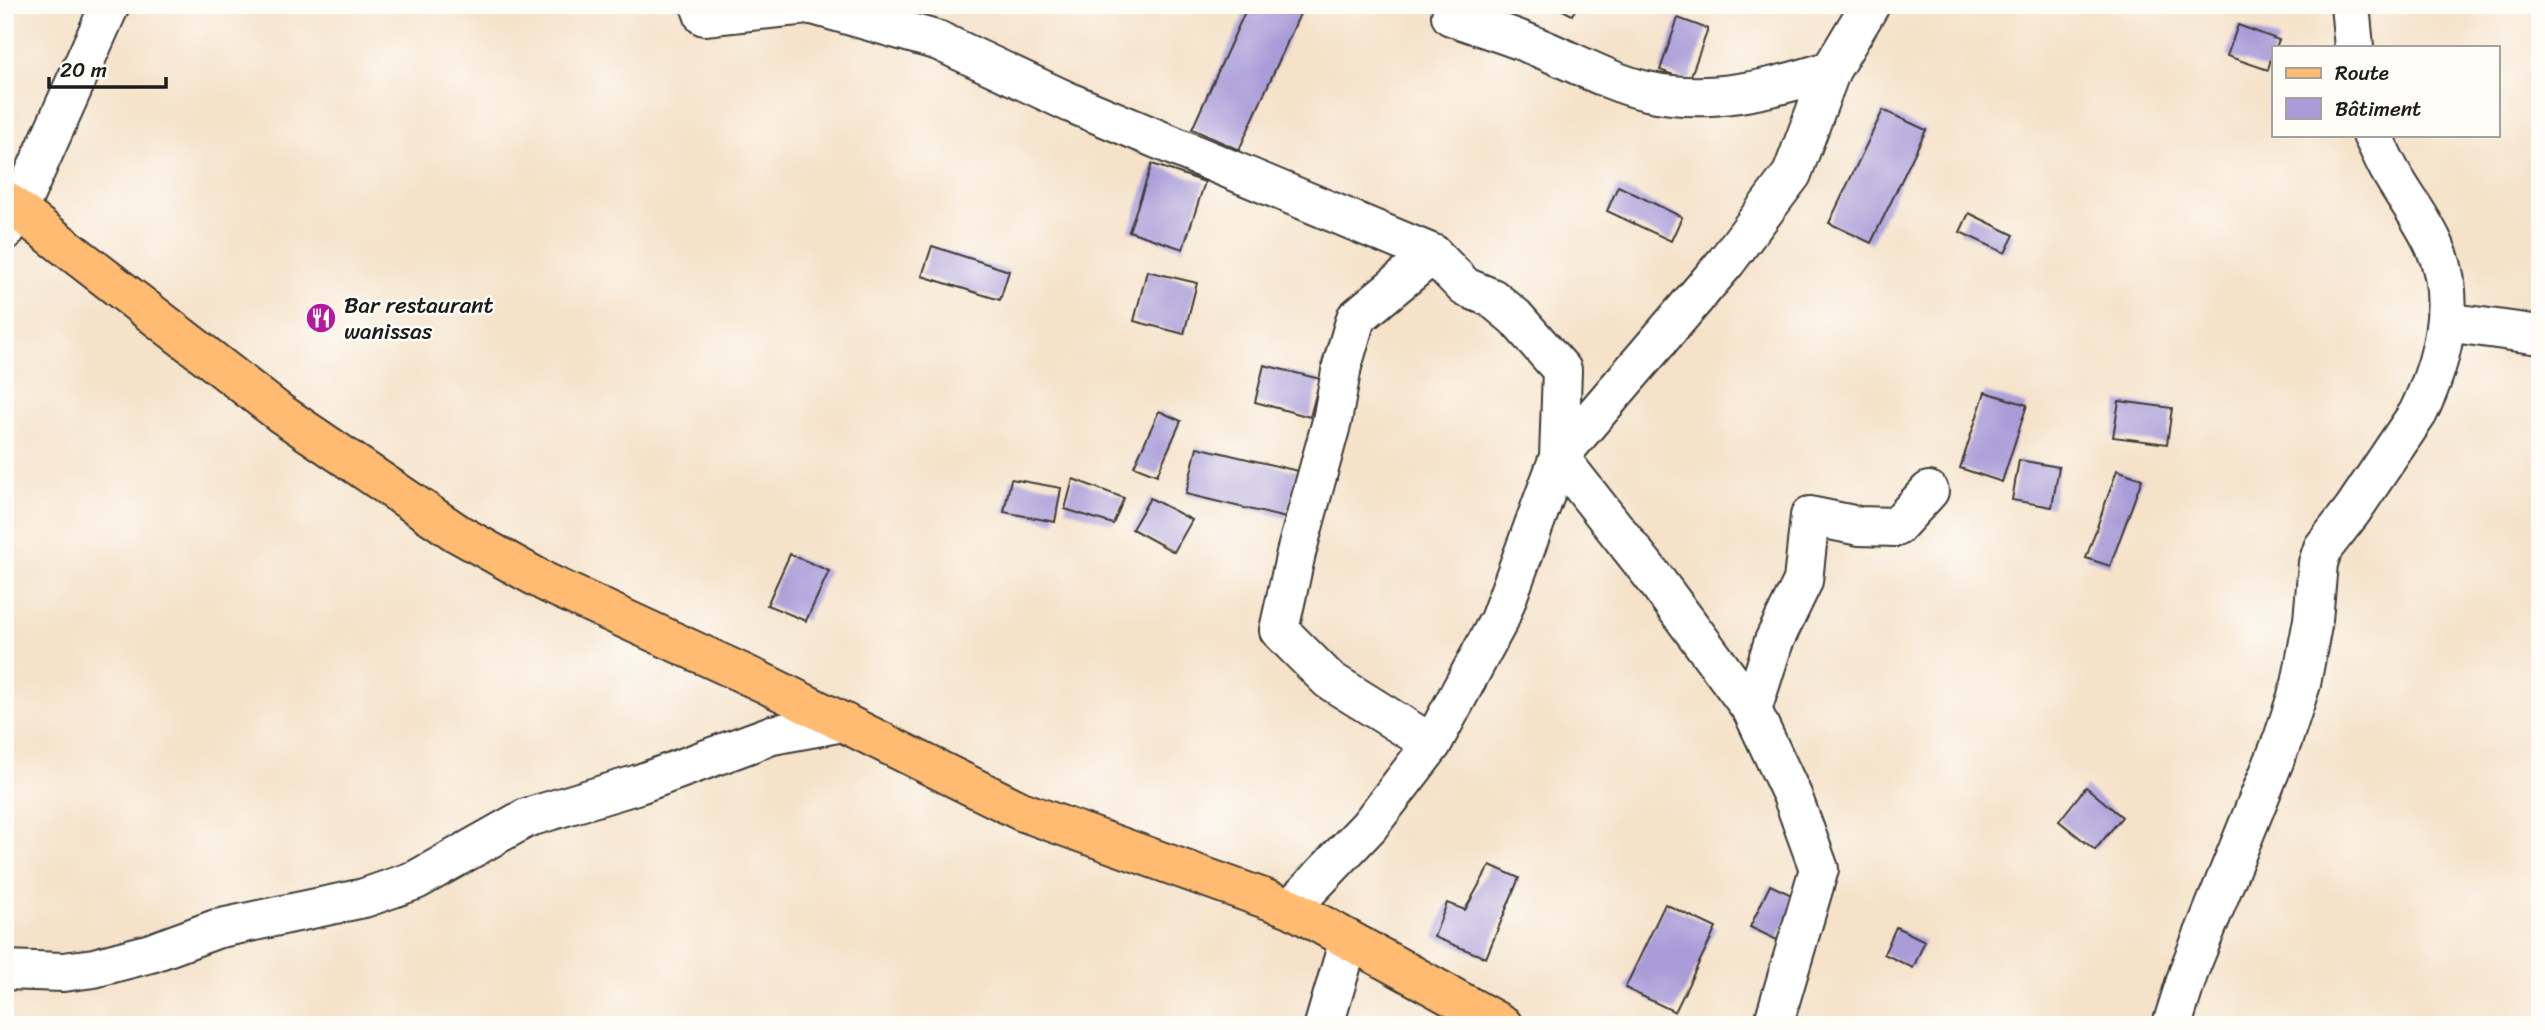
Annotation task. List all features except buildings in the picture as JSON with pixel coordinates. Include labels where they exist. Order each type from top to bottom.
[{"type":"main road","points":[[10,214],[279,413],[457,533],[560,589],[843,722],[1021,811],[1291,908],[1503,1025]]},
{"type":"street","points":[[10,214],[110,5]]},
{"type":"street","points":[[701,5],[704,16],[807,5]]},
{"type":"street","points":[[813,5],[939,41],[1071,103],[1433,254],[1465,287],[1492,298],[1516,317],[1562,370],[1559,457],[1499,620],[1432,744],[1369,826],[1291,908]]},
{"type":"street","points":[[1458,5],[1451,16],[1539,47],[1646,91],[1706,96],[1749,92],[1788,84],[1831,70]]},
{"type":"street","points":[[1559,457],[1726,262],[1792,174],[1831,70],[1870,5]]},
{"type":"street","points":[[2350,5],[2354,46]]},
{"type":"street","points":[[2172,1025],[2190,968],[2283,738],[2301,684],[2313,620],[2318,564],[2323,548],[2352,511],[2418,413],[2433,374],[2446,322],[2445,282],[2437,250],[2372,136]]},
{"type":"street","points":[[1432,744],[1329,680],[1279,630],[1356,318],[1433,254]]},
{"type":"street","points":[[2446,322],[2540,335]]},
{"type":"street","points":[[1559,457],[1655,579],[1752,710],[1792,795],[1819,869],[1773,1025]]},
{"type":"street","points":[[1752,710],[1774,641],[1803,581],[1810,516],[1858,526],[1896,527],[1929,491]]},
{"type":"street","points":[[5,970],[63,972],[94,968],[151,953],[216,929],[364,898],[416,880],[526,818],[639,784],[772,735],[843,722]]},
{"type":"street","points":[[1324,1025],[1349,940]]},
{"type":"place","name":"Bar restaurant wanissas","points":[[321,318]]}]
